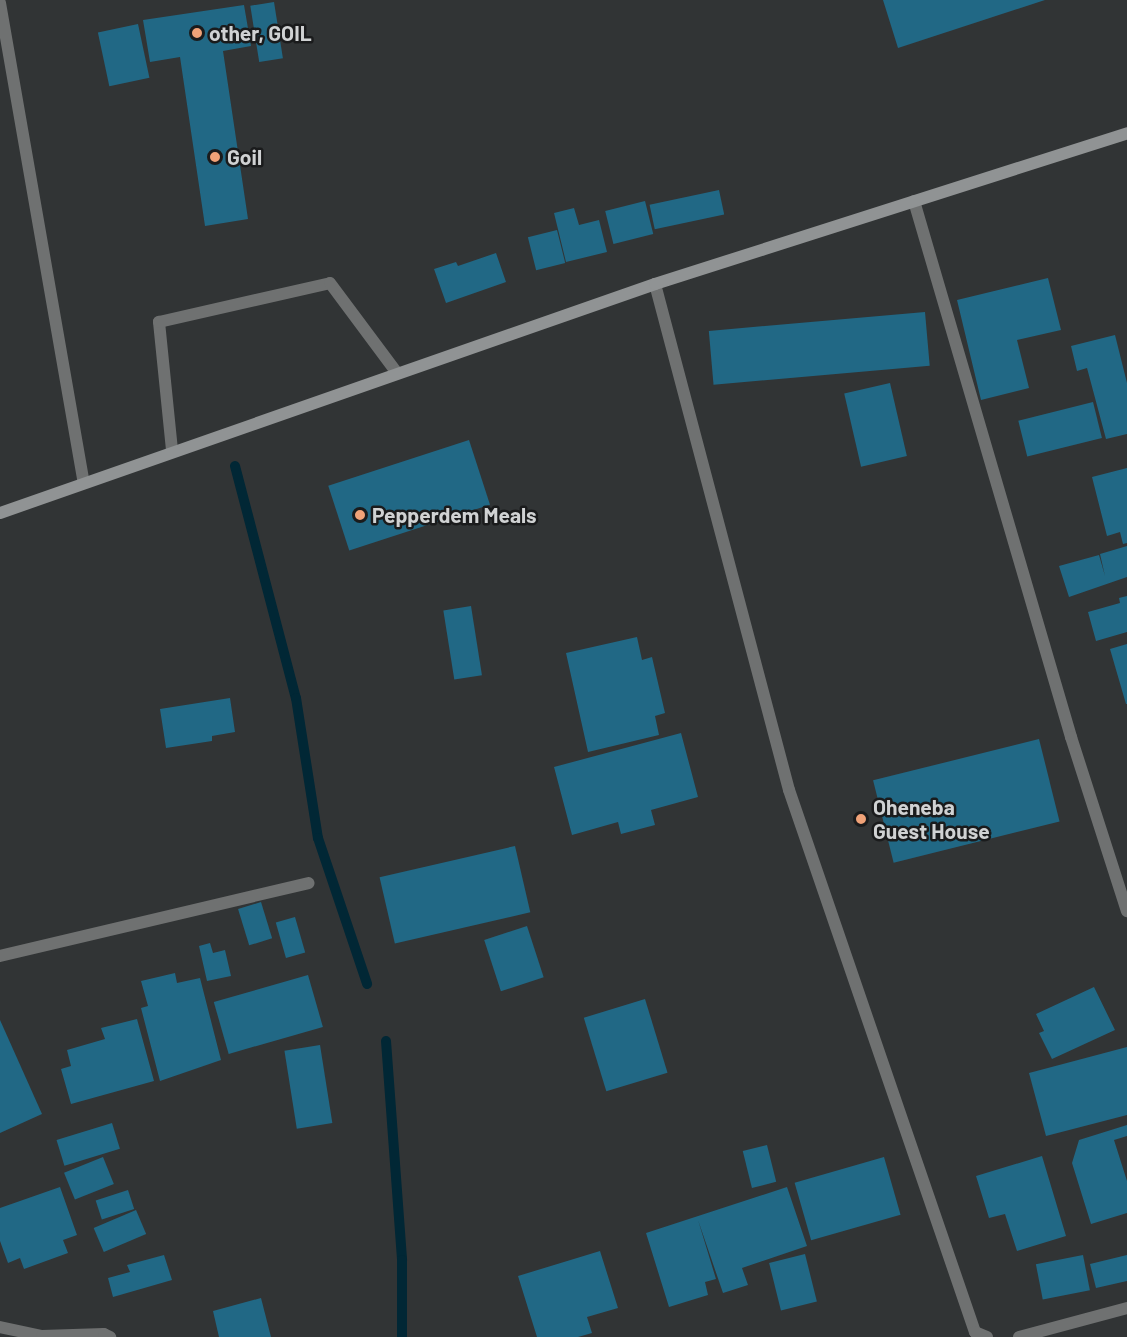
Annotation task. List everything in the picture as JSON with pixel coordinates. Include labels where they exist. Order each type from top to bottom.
[{"type":"main road","points":[[0,513],[172,450],[655,284],[1127,133]]},
{"type":"street","points":[[0,3],[84,482]]},
{"type":"street","points":[[914,201],[1068,726],[1127,911]]},
{"type":"street","points":[[172,450],[159,322],[330,283],[397,373]]},
{"type":"street","points":[[655,284],[789,790],[975,1332],[987,1337]]},
{"type":"street","points":[[0,956],[308,883]]},
{"type":"street","points":[[1019,1337],[1127,1308]]},
{"type":"street","points":[[0,1327],[42,1336],[73,1333],[110,1337]]},
{"type":"building","points":[[883,0],[1045,0],[898,48]]},
{"type":"building","points":[[274,2],[283,58],[259,62],[250,6]]},
{"type":"building","points":[[244,5],[251,46],[223,51],[248,219],[205,226],[180,57],[150,62],[143,20]]},
{"type":"building","points":[[138,24],[149,78],[109,86],[98,33]]},
{"type":"building","points":[[719,190],[724,214],[655,229],[650,205]]},
{"type":"building","points":[[645,201],[653,234],[613,244],[605,211]]},
{"type":"building","points":[[574,208],[579,225],[599,220],[607,252],[566,262],[554,213]]},
{"type":"building","points":[[557,230],[565,263],[536,270],[528,237]]},
{"type":"building","points":[[496,253],[506,282],[446,303],[434,269],[456,262],[458,266]]},
{"type":"building","points":[[1048,278],[1061,330],[1017,340],[1029,388],[981,400],[957,300]]},
{"type":"building","points":[[925,312],[930,366],[714,385],[709,331]]},
{"type":"building","points":[[1115,335],[1127,383],[1127,434],[1106,439],[1087,368],[1077,371],[1071,346]]},
{"type":"building","points":[[890,383],[907,456],[861,467],[844,394]]},
{"type":"building","points":[[1093,402],[1102,438],[1027,457],[1018,421]]},
{"type":"building","points":[[469,440],[490,505],[349,550],[328,486]]},
{"type":"building","points":[[1127,468],[1127,543],[1123,544],[1120,532],[1107,536],[1092,477]]},
{"type":"building","points":[[1127,546],[1127,577],[1069,597],[1059,566],[1099,555],[1105,576],[1100,554]]},
{"type":"building","points":[[1127,596],[1127,632],[1096,641],[1088,612],[1120,603],[1119,598]]},
{"type":"building","points":[[471,606],[482,675],[454,680],[443,610]]},
{"type":"building","points":[[637,637],[642,660],[652,657],[665,713],[655,716],[659,735],[588,752],[566,653]]},
{"type":"building","points":[[1127,644],[1127,704],[1126,704],[1110,649]]},
{"type":"building","points":[[230,698],[235,732],[212,736],[212,741],[166,748],[160,709]]},
{"type":"building","points":[[681,733],[698,797],[651,810],[655,825],[621,834],[618,822],[572,835],[554,767]]},
{"type":"building","points":[[1039,739],[1060,821],[894,863],[873,780]]},
{"type":"building","points":[[515,846],[530,912],[395,944],[380,877]]},
{"type":"building","points":[[261,902],[272,938],[249,945],[238,909]]},
{"type":"building","points":[[295,917],[305,953],[286,958],[276,923]]},
{"type":"building","points":[[527,926],[544,977],[501,991],[484,940]]},
{"type":"building","points":[[210,943],[213,953],[225,950],[231,976],[207,981],[199,946]]},
{"type":"building","points":[[175,973],[177,983],[200,978],[221,1060],[160,1081],[141,1008],[148,1006],[141,981]]},
{"type":"building","points":[[308,975],[323,1027],[229,1054],[214,1002]]},
{"type":"building","points":[[1094,987],[1115,1030],[1052,1059],[1039,1033],[1044,1031],[1036,1014]]},
{"type":"building","points":[[645,999],[668,1073],[606,1091],[584,1018]]},
{"type":"building","points":[[137,1019],[154,1081],[71,1104],[61,1069],[71,1066],[67,1050],[105,1039],[101,1028]]},
{"type":"building","points":[[0,1020],[42,1114],[0,1133]]},
{"type":"building","points":[[320,1045],[332,1123],[297,1129],[284,1051]]},
{"type":"building","points":[[1127,1047],[1127,1115],[1046,1136],[1029,1073]]},
{"type":"building","points":[[112,1123],[120,1149],[64,1166],[57,1140]]},
{"type":"building","points":[[1127,1125],[1127,1136],[1114,1140],[1127,1181],[1127,1213],[1091,1224],[1072,1163],[1079,1140]]},
{"type":"building","points":[[767,1145],[776,1182],[752,1188],[743,1151]]},
{"type":"building","points":[[1042,1156],[1066,1236],[1017,1251],[1005,1214],[989,1218],[976,1176]]},
{"type":"building","points":[[103,1157],[114,1184],[75,1200],[64,1173]]},
{"type":"building","points":[[884,1157],[901,1215],[811,1240],[795,1183]]},
{"type":"building","points":[[60,1187],[77,1235],[63,1240],[68,1253],[24,1269],[20,1258],[8,1263],[0,1241],[0,1208]]},
{"type":"building","points":[[787,1187],[807,1246],[742,1268],[748,1285],[723,1293],[698,1220],[716,1279],[705,1282],[708,1295],[669,1307],[646,1233]]},
{"type":"building","points":[[128,1190],[134,1209],[102,1220],[96,1201]]},
{"type":"building","points":[[136,1210],[146,1234],[104,1252],[94,1228]]},
{"type":"building","points":[[600,1251],[618,1308],[587,1317],[592,1333],[578,1337],[537,1337],[518,1276]]},
{"type":"building","points":[[805,1254],[817,1302],[781,1310],[769,1263]]},
{"type":"building","points":[[164,1255],[172,1280],[113,1297],[108,1278],[130,1272],[127,1265]]},
{"type":"building","points":[[1083,1255],[1090,1290],[1043,1299],[1036,1264]]},
{"type":"building","points":[[1127,1255],[1127,1281],[1096,1288],[1090,1264]]},
{"type":"building","points":[[261,1298],[271,1337],[219,1337],[213,1311]]},
{"type":"waterway","points":[[235,466],[296,698],[318,838],[367,984]]},
{"type":"waterway","points":[[386,1041],[402,1260],[402,1337]]},
{"type":"place","name":"other, GOIL","points":[[197,33]]},
{"type":"place","name":"Goil","points":[[215,157]]},
{"type":"place","name":"Pepperdem Meals","points":[[360,515]]},
{"type":"place","name":"Oheneba Guest House","points":[[861,819]]}]
